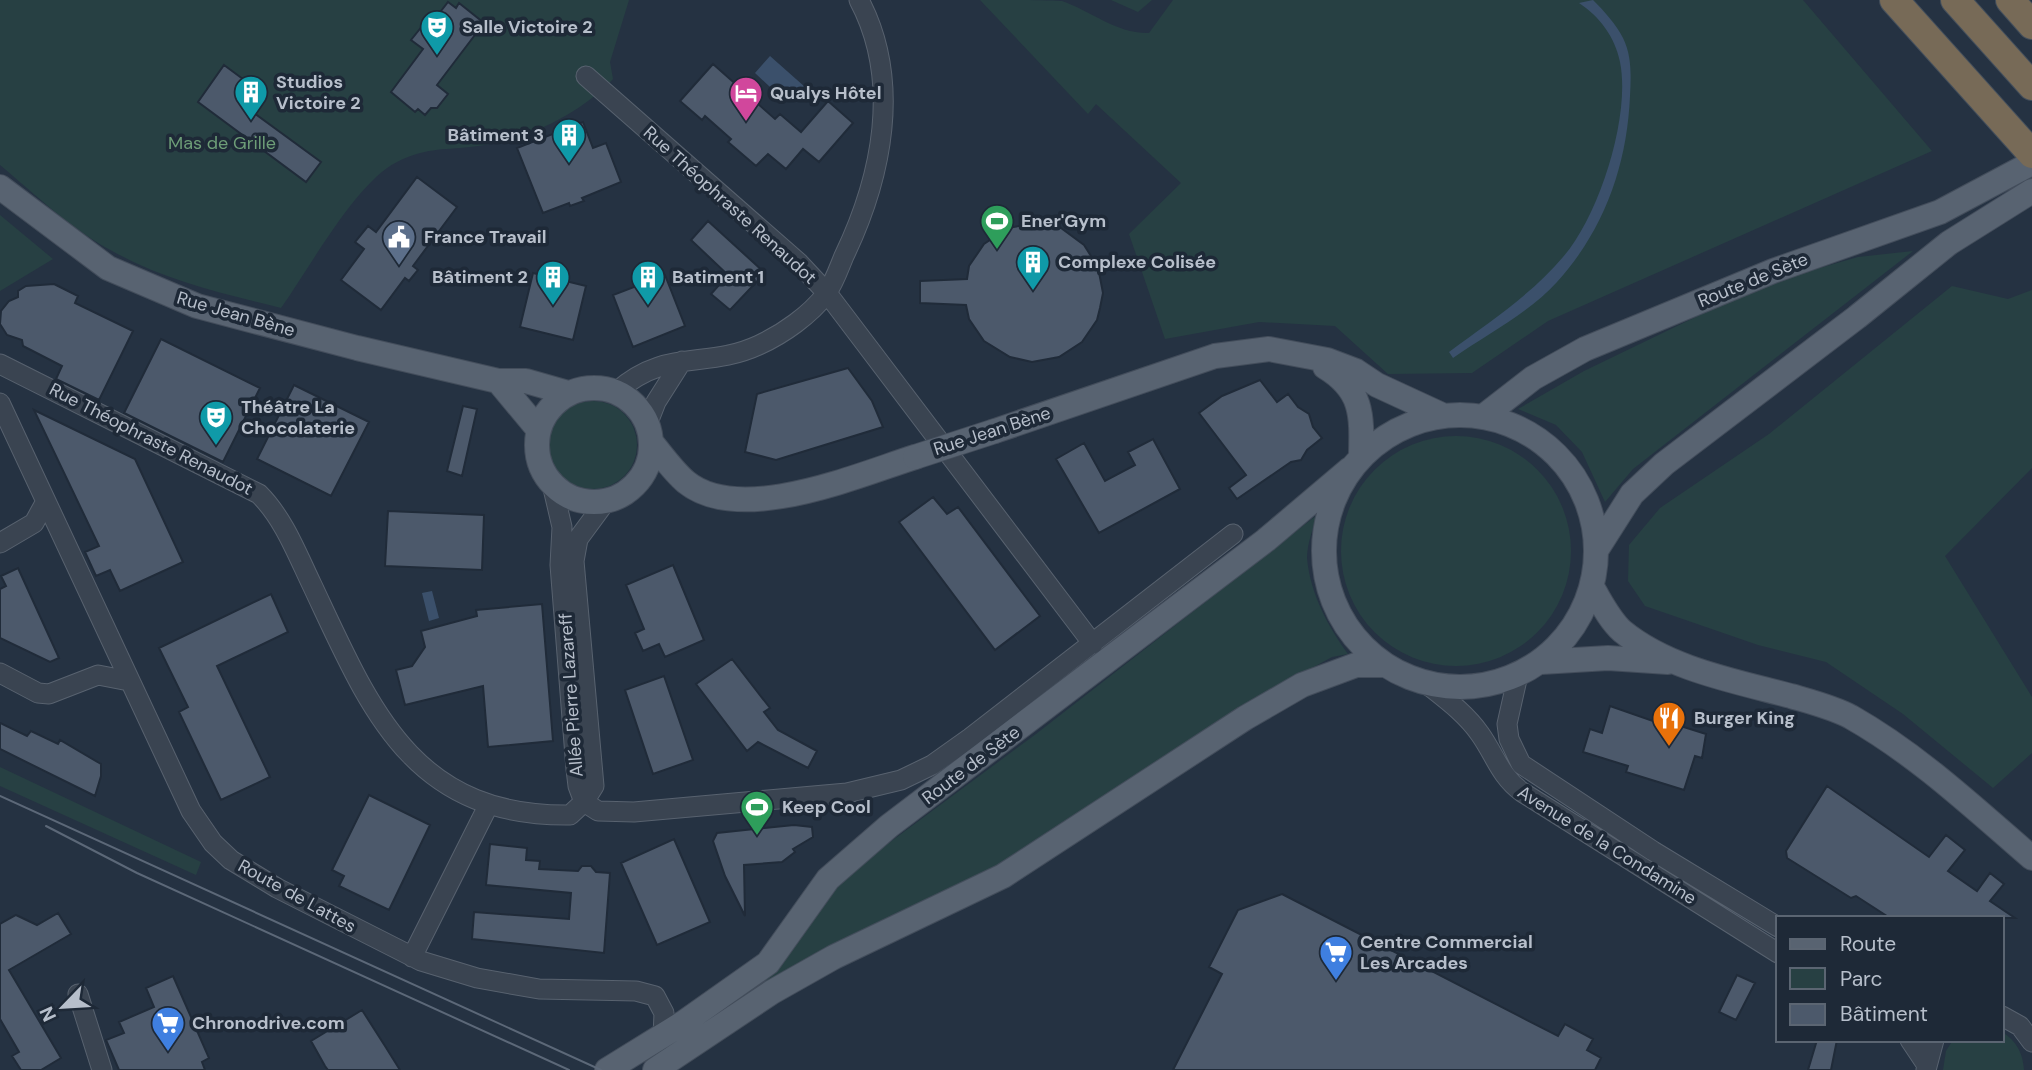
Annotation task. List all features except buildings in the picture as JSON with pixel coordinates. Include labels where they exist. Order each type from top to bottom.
[{"type":"highway","points":[[1894,0],[2032,154]]},
{"type":"highway","points":[[1955,0],[2032,86]]},
{"type":"highway","points":[[2010,0],[2032,25]]},
{"type":"main road","name":"Route de Sète","points":[[1484,416],[1533,378],[1585,349],[1773,271],[1914,222],[1972,198],[2032,163]]},
{"type":"main road","points":[[1597,549],[1644,481],[1949,243],[2032,191]]},
{"type":"main road","name":"Rue Jean Bène","points":[[2,192],[108,268],[197,306],[357,348],[498,381],[526,381],[568,393]]},
{"type":"main road","name":"Rue Jean Bène","points":[[633,486],[688,484],[713,495],[769,500],[915,457],[1215,356],[1269,349],[1356,371],[1377,385],[1442,415]]},
{"type":"main road","name":"Rue Jean Bène","points":[[1296,354],[1344,379],[1359,403],[1356,463]]},
{"type":"main road","points":[[498,381],[538,429]]},
{"type":"main road","points":[[592,387],[616,392],[635,405],[649,433],[647,466],[633,486],[606,501],[577,499],[552,484],[538,459],[538,429],[552,405],[568,393],[592,387]]},
{"type":"main road","name":"Route de Sète","points":[[607,1070],[663,1036],[768,963],[828,879],[890,826],[1266,540],[1385,436],[1412,422],[1442,415]]},
{"type":"main road","points":[[1356,463],[1332,502],[1324,538],[1325,575],[1336,610],[1356,641],[1384,665],[1428,685],[1474,688],[1518,676],[1541,663],[1563,642],[1581,616],[1592,587],[1597,549],[1591,512],[1576,478],[1551,449],[1520,428],[1484,416],[1442,415]]},
{"type":"main road","name":"Rue Jean Bène","points":[[649,433],[688,484]]},
{"type":"main road","points":[[1592,587],[1606,612],[1621,630],[1683,664]]},
{"type":"main road","points":[[1541,663],[1608,657],[1683,664],[1828,707],[1849,716],[1913,756],[2032,858]]},
{"type":"main road","points":[[655,1070],[761,999],[834,957],[1003,876],[1245,718],[1302,685],[1356,664],[1384,665]]},
{"type":"street","points":[[616,392],[633,377],[653,368],[730,354],[757,346],[797,321],[827,293],[856,232],[874,183],[883,133],[879,58],[859,0]]},
{"type":"street","name":"Rue Théophraste Renaudot","points":[[586,76],[799,263],[827,293],[1093,645]]},
{"type":"street","points":[[649,433],[656,402],[682,361]]},
{"type":"street","name":"Rue Théophraste Renaudot","points":[[0,363],[259,494],[283,524],[363,693],[384,727],[431,773],[489,804],[522,812],[570,814],[584,802]]},
{"type":"street","name":"Route de Lattes","points":[[0,403],[191,811],[213,843],[231,860],[277,888],[412,957],[477,978],[539,989],[645,992],[654,996],[661,1004],[666,1023],[663,1036]]},
{"type":"street","name":"Allée Pierre Lazareff","points":[[552,484],[562,527],[560,565],[571,600],[594,786],[584,802]]},
{"type":"street","name":"Allée Pierre Lazareff","points":[[571,600],[575,548],[586,526],[606,501]]},
{"type":"street","points":[[0,543],[34,523],[45,503]]},
{"type":"street","points":[[584,802],[598,811],[634,811],[874,789],[932,765],[1093,645],[1233,534]]},
{"type":"street","points":[[0,673],[38,692],[49,694],[98,675],[129,681]]},
{"type":"street","name":"Avenue de la Condamine","points":[[1518,676],[1507,724],[1509,739],[1521,764],[1631,837],[1776,926]]},
{"type":"street","name":"Avenue de la Condamine","points":[[1428,685],[1470,721],[1486,743],[1497,766],[1522,792],[1776,952]]},
{"type":"street","points":[[412,957],[489,804]]},
{"type":"street","points":[[78,994],[102,1070]]},
{"type":"street","points":[[2004,1017],[2020,1026],[2032,1042]]},
{"type":"street","points":[[1911,1042],[1926,1067]]},
{"type":"street","points":[[1926,1067],[1933,1042]]},
{"type":"green space","name":"Mas de Grille","points":[[0,0],[629,0],[610,62],[613,79],[599,92],[566,115],[529,133],[490,144],[416,154],[381,172],[334,228],[281,308],[196,286],[134,262],[84,233],[0,165]]},
{"type":"green space","points":[[980,0],[1062,1],[1115,26],[1149,33],[1173,0],[1803,0],[1932,151],[1548,321],[1472,373],[1388,374],[1335,326],[1259,322],[1165,339],[1129,234],[1181,183],[1096,104],[1088,114]]},
{"type":"green space","points":[[1111,0],[1152,0],[1138,12]]},
{"type":"green space","points":[[0,215],[53,259],[0,291]]},
{"type":"green space","points":[[1913,251],[1633,469],[1605,502],[1582,452],[1556,425],[1518,409],[1584,371],[1764,284],[1858,257]]},
{"type":"green space","points":[[1952,286],[2008,299],[2032,290],[2032,468],[1945,556],[2032,697],[2032,753],[1993,788],[1903,714],[1826,662],[1758,645],[1645,606],[1628,581],[1629,545],[1660,508],[1769,434]]},
{"type":"green space","points":[[593,401],[610,405],[624,414],[633,428],[637,445],[633,462],[624,476],[610,485],[593,489],[576,485],[562,476],[553,462],[549,445],[553,428],[562,414],[576,405]]},
{"type":"green space","points":[[1445,436],[1467,436],[1510,449],[1529,462],[1545,478],[1558,497],[1566,518],[1571,551],[1569,573],[1558,605],[1545,624],[1529,640],[1510,653],[1489,661],[1467,666],[1445,666],[1402,653],[1383,640],[1367,624],[1354,605],[1346,584],[1341,562],[1341,540],[1354,497],[1367,478],[1383,462],[1402,449],[1423,441]]},
{"type":"green space","points":[[1317,515],[1308,547],[1309,571],[1321,609],[1348,654],[1332,657],[1279,686],[1016,857],[756,991],[753,984],[844,879],[1036,734]]},
{"type":"green space","points":[[0,767],[201,862],[196,875],[0,786]]},
{"type":"green space","points":[[2004,1033],[2018,1048],[2024,1070],[1943,1070],[1946,1051],[1952,1042],[2004,1042]]},
{"type":"water","points":[[1593,0],[1620,33],[1626,45],[1630,67],[1628,122],[1618,172],[1610,196],[1588,241],[1557,282],[1521,313],[1453,358],[1449,352],[1523,296],[1551,271],[1576,239],[1600,192],[1616,137],[1622,84],[1618,53],[1610,36],[1600,21],[1579,3]]},
{"type":"water","points":[[770,56],[805,87],[801,92],[796,88],[785,101],[755,73]]},
{"type":"water","points":[[432,591],[439,618],[429,621],[422,593]]},
{"type":"tram line","points":[[0,796],[601,1070]]},
{"type":"tram line","points":[[46,826],[137,873],[569,1070]]},
{"type":"place","name":"Salle Victoire 2","points":[[437,57]]},
{"type":"place","name":"Studios Victoire 2","points":[[251,122]]},
{"type":"place","name":"Qualys Hôtel","points":[[746,123]]},
{"type":"place","name":"Bâtiment 3","points":[[569,165]]},
{"type":"place","name":"Ener'Gym","points":[[997,251]]},
{"type":"place","name":"France Travail","points":[[399,267]]},
{"type":"place","name":"Complexe Colisée","points":[[1033,292]]},
{"type":"place","name":"Bâtiment 2","points":[[553,307]]},
{"type":"place","name":"Batiment 1","points":[[648,307]]},
{"type":"place","name":"Théâtre La Chocolaterie","points":[[216,447]]},
{"type":"place","name":"Burger King","points":[[1669,748]]},
{"type":"place","name":"Keep Cool","points":[[757,837]]},
{"type":"place","name":"Centre Commercial Les Arcades","points":[[1336,982]]},
{"type":"place","name":"Chronodrive.com","points":[[168,1053]]}]
